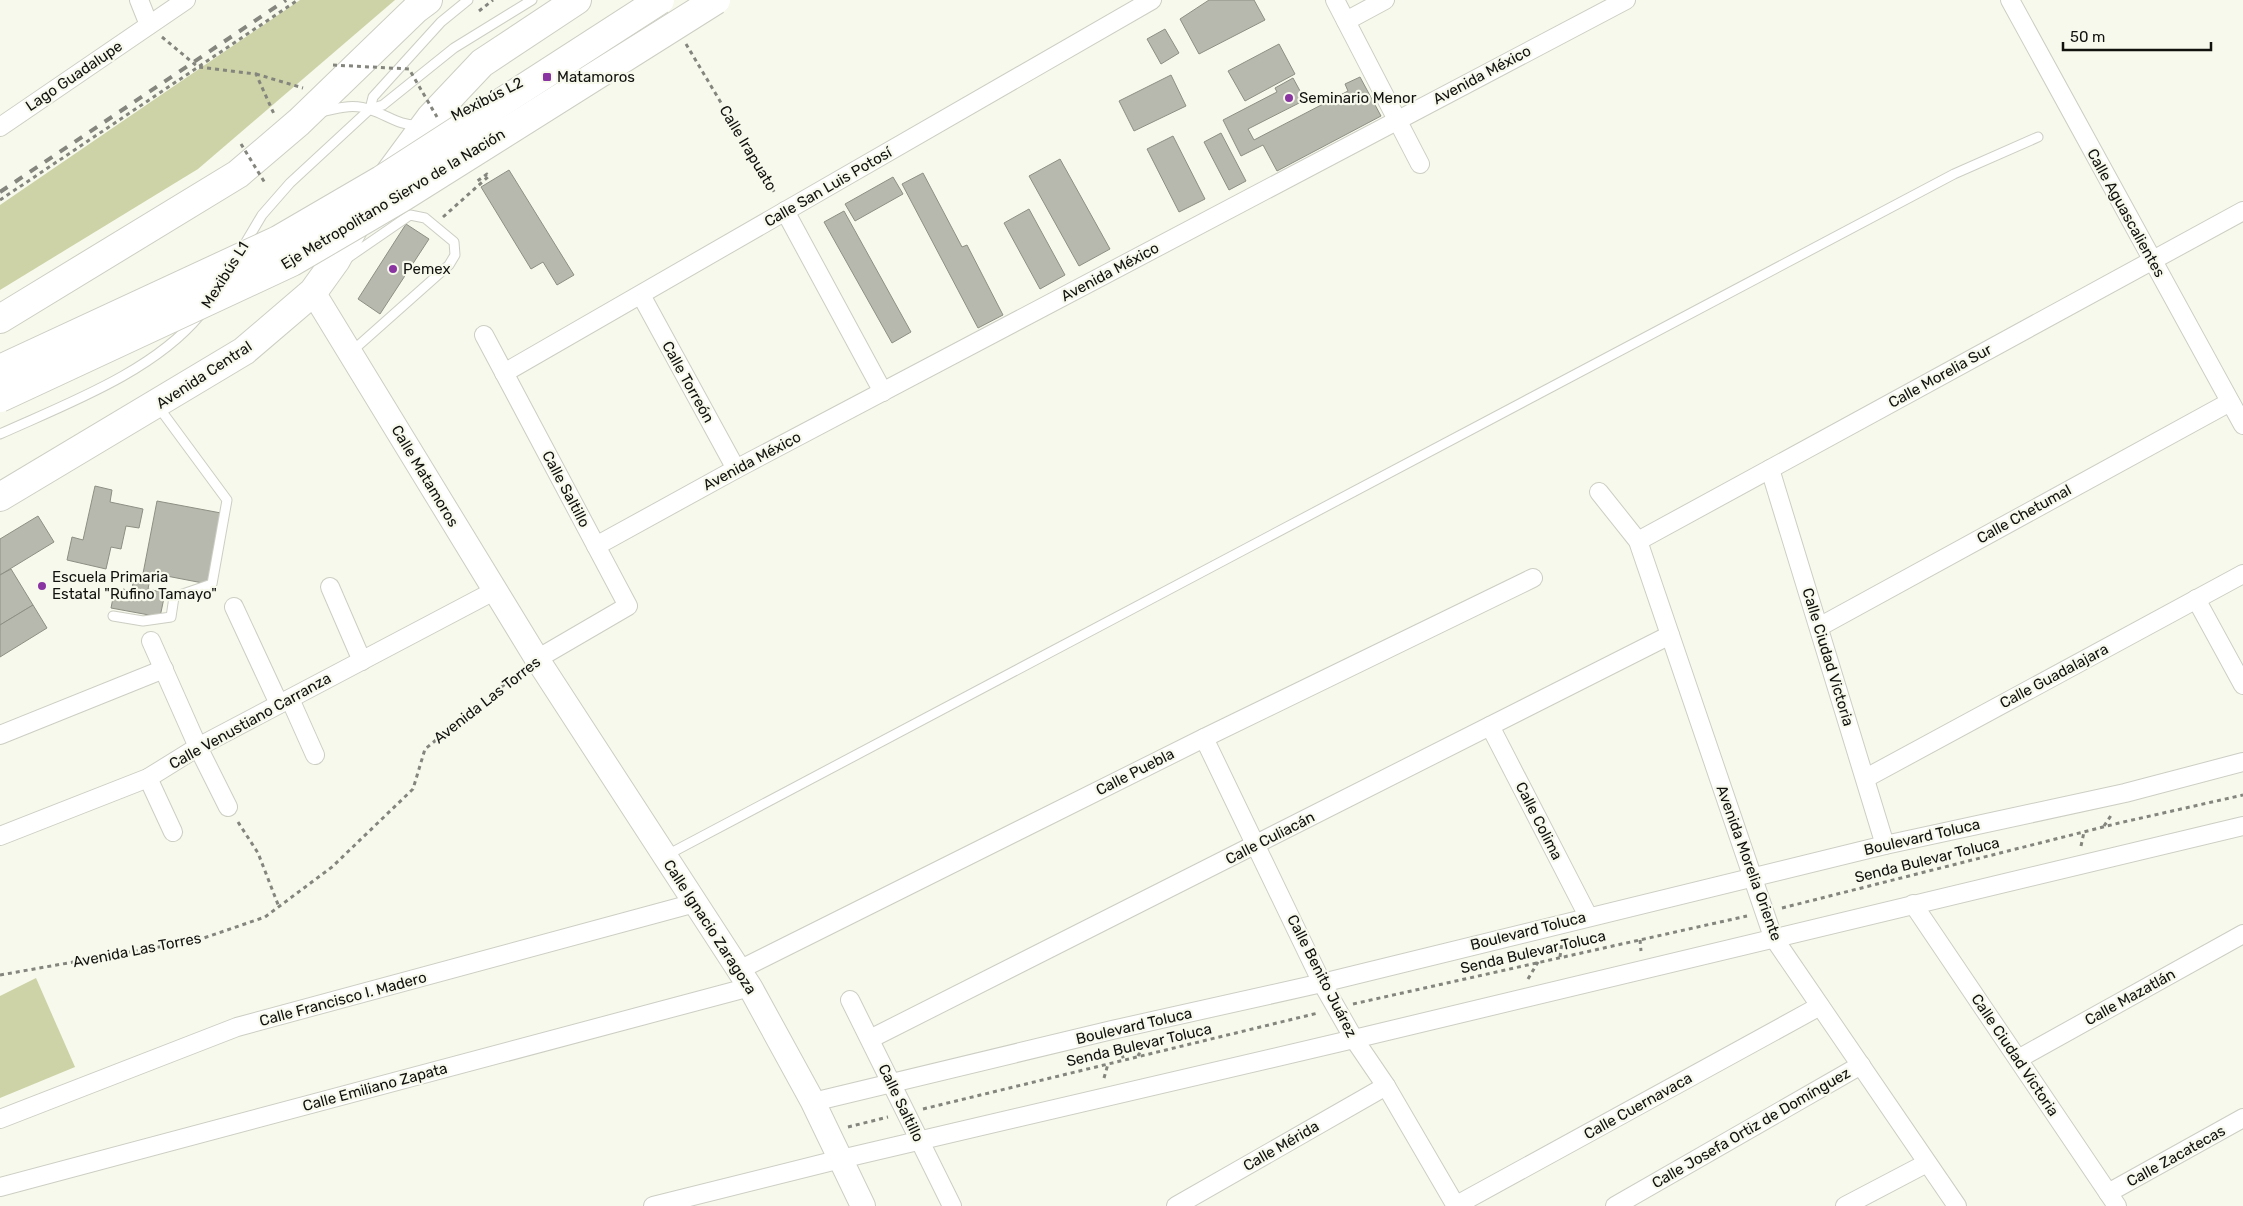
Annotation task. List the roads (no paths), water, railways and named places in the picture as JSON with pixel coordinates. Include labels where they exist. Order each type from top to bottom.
[{"type":"highway","points":[[0,319],[238,174],[288,123],[428,0]]},
{"type":"highway","name":"Avenida Central","points":[[0,497],[157,405],[244,351],[321,282],[366,206],[425,125],[482,63],[577,0]]},
{"type":"highway","name":"Eje Metropolitano Siervo de la Nación","points":[[0,369],[278,240],[381,180],[661,0]]},
{"type":"highway","name":"Eje Metropolitano Siervo de la Nación","points":[[0,398],[292,262],[404,196],[716,0]]},
{"type":"street","points":[[139,0],[149,25]]},
{"type":"street","name":"Lago Guadalupe","points":[[0,127],[186,0]]},
{"type":"street","name":"Calle San Luis Potosí","points":[[504,373],[1152,0]]},
{"type":"street","points":[[1335,0],[1420,164]]},
{"type":"street","points":[[1346,21],[1385,0]]},
{"type":"street","name":"Avenida México","points":[[596,546],[736,469],[1626,0]]},
{"type":"street","name":"Calle Aguascalientes","points":[[2010,0],[2243,425]]},
{"type":"street","points":[[786,211],[884,392]]},
{"type":"street","name":"Calle Morelia Sur","points":[[1638,541],[2243,211]]},
{"type":"street","name":"Calle Matamoros","points":[[321,282],[350,353],[494,592],[537,659]]},
{"type":"street","name":"Calle Torreón","points":[[640,295],[736,469]]},
{"type":"street","name":"Calle Saltillo","points":[[484,336],[628,606]]},
{"type":"street","name":"Calle Chetumal","points":[[1819,627],[2230,402]]},
{"type":"street","name":"Calle Ciudad Victoria","points":[[1770,469],[1885,845]]},
{"type":"street","name":"Avenida Morelia Oriente","points":[[1599,492],[1638,541],[1773,937],[1957,1206]]},
{"type":"street","name":"Calle Guadalajara","points":[[1866,778],[2243,574]]},
{"type":"street","name":"Calle Puebla","points":[[744,978],[1204,738],[1533,578]]},
{"type":"street","points":[[330,587],[362,661]]},
{"type":"street","name":"Calle Venustiano Carranza","points":[[0,836],[148,778],[198,747],[494,592]]},
{"type":"street","points":[[2196,599],[2243,685]]},
{"type":"street","name":"Avenida Las Torres","points":[[537,659],[628,606]]},
{"type":"street","points":[[234,607],[315,755]]},
{"type":"street","name":"Calle Culiacán","points":[[870,1039],[1670,635]]},
{"type":"street","points":[[151,641],[198,747],[228,807]]},
{"type":"street","name":"Calle Ignacio Zaragoza","points":[[537,659],[744,978],[813,1102],[863,1206]]},
{"type":"street","points":[[0,735],[164,669]]},
{"type":"street","name":"Calle Colima","points":[[1490,726],[1588,916]]},
{"type":"street","name":"Calle Benito Juárez","points":[[1204,738],[1322,983],[1354,1039],[1386,1086],[1455,1206]]},
{"type":"street","name":"Boulevard Toluca","points":[[813,1102],[1322,983],[1588,916],[1885,845],[2125,793],[2243,762]]},
{"type":"street","points":[[148,778],[173,832]]},
{"type":"street","points":[[653,1206],[841,1159],[1354,1039],[1773,937],[2243,826]]},
{"type":"street","name":"Calle Francisco I. Madero","points":[[0,1119],[237,1027],[695,904]]},
{"type":"street","name":"Calle Ciudad Victoria","points":[[1913,904],[2113,1199]]},
{"type":"street","name":"Calle Mazatlán","points":[[2018,1059],[2243,934]]},
{"type":"street","name":"Calle Emiliano Zapata","points":[[0,1187],[744,978]]},
{"type":"street","name":"Calle Saltillo","points":[[850,1000],[952,1206]]},
{"type":"street","name":"Calle Cuernavaca","points":[[1455,1206],[1820,1006]]},
{"type":"street","name":"Calle Josefa Ortiz de Domínguez","points":[[1615,1206],[1861,1065]]},
{"type":"street","name":"Calle Mérida","points":[[1176,1206],[1386,1086]]},
{"type":"street","name":"Calle Zacatecas","points":[[2113,1199],[2243,1118]]},
{"type":"street","points":[[1845,1206],[1927,1163]]},
{"type":"lane","name":"Mexibús L1","points":[[370,109],[372,97],[442,22],[468,0]]},
{"type":"lane","name":"Mexibús L1","points":[[227,276],[262,215],[290,183],[370,109],[383,105],[454,48],[532,0]]},
{"type":"lane","name":"Mexibús L2","points":[[493,96],[544,70],[661,0]]},
{"type":"lane","name":"Mexibús L2","points":[[288,123],[319,112],[347,106],[370,109],[393,121],[412,126],[425,125],[449,119],[475,105]]},
{"type":"lane","points":[[664,856],[1945,179],[2038,137]]},
{"type":"lane","points":[[321,282],[410,215],[425,218],[454,242],[455,255],[449,264],[350,353]]},
{"type":"lane","name":"Mexibús L1","points":[[0,434],[116,379],[156,356],[190,326],[222,284]]},
{"type":"lane","points":[[113,616],[144,621],[171,617],[174,597],[212,584],[227,500],[157,405]]},
{"type":"railway","points":[[0,192],[286,0]]},
{"type":"place","name":"Matamoros","points":[[547,77]]},
{"type":"place","name":"Seminario Menor","points":[[1289,98]]},
{"type":"place","name":"Pemex","points":[[393,269]]},
{"type":"place","name":"Escuela Primaria Estatal \"Rufino Tamayo\"","points":[[42,586]]}]
